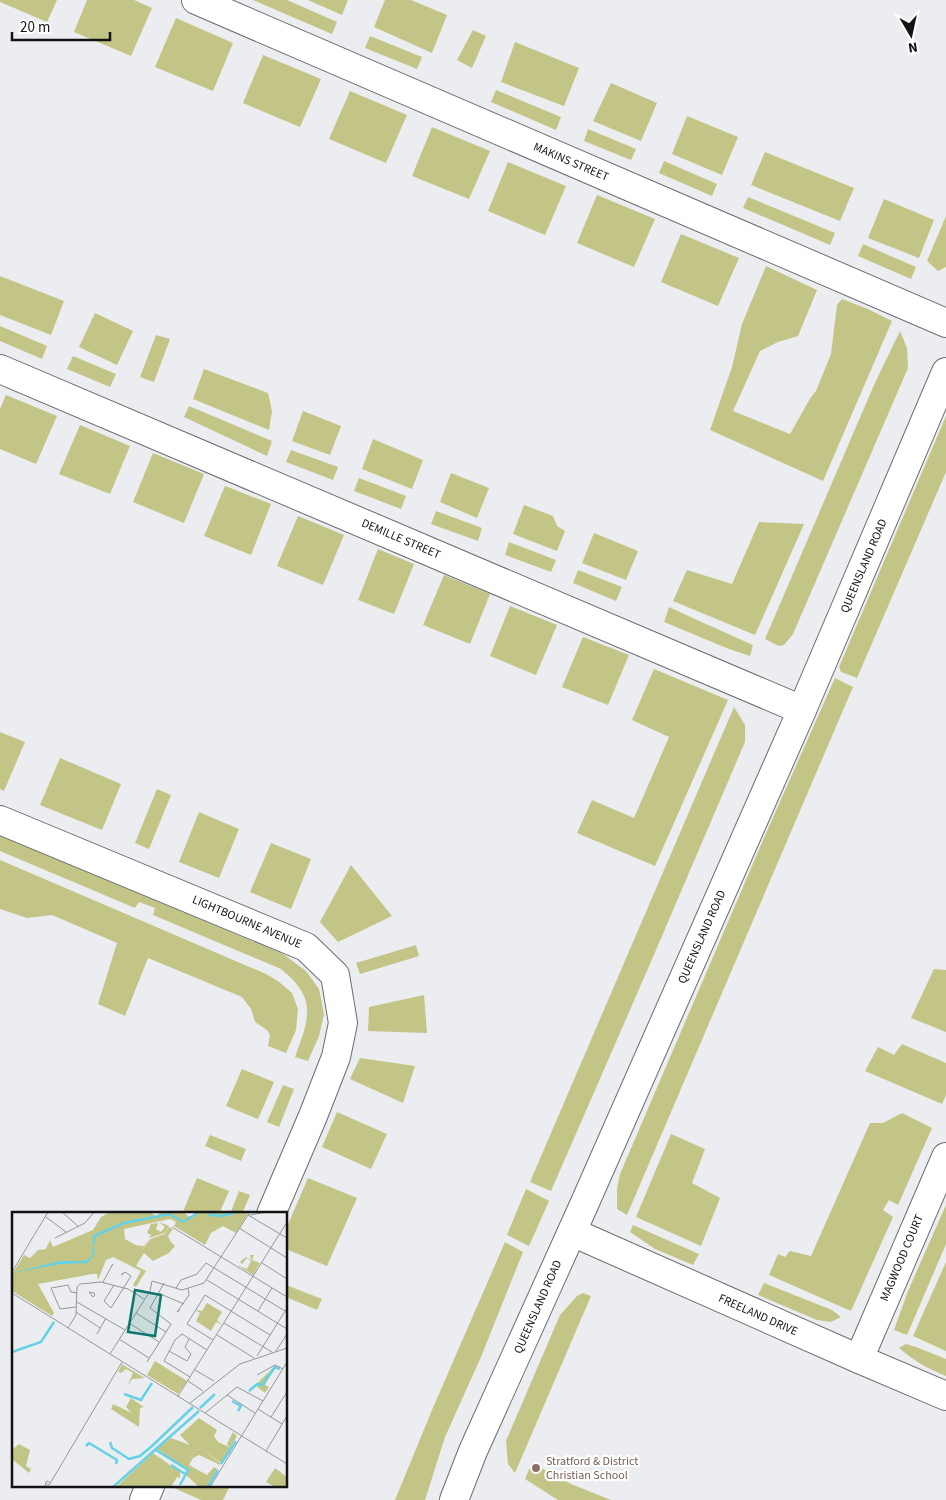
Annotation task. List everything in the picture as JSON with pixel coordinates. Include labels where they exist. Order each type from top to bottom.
[{"type":"street","name":"MAKINS STREET","points":[[196,0],[946,323]]},
{"type":"street","name":"DEMILLE STREET","points":[[0,369],[802,710]]},
{"type":"street","name":"QUEENSLAND ROAD","points":[[454,1500],[473,1451],[572,1232],[802,710],[946,372]]},
{"type":"street","name":"LIGHTBOURNE AVENUE","points":[[0,820],[306,947],[335,975],[343,1023],[336,1058],[314,1116],[272,1212]]},
{"type":"street","name":"MAGWOOD COURT","points":[[858,1359],[946,1156]]},
{"type":"street","name":"FREELAND DRIVE","points":[[572,1232],[946,1396]]},
{"type":"street","points":[[144,1500],[149,1488]]},
{"type":"green space","points":[[0,0],[57,0],[47,22],[0,2]]},
{"type":"green space","points":[[87,0],[134,0],[152,8],[131,56],[74,32]]},
{"type":"green space","points":[[253,0],[287,0],[337,22],[332,34]]},
{"type":"green space","points":[[308,0],[348,0],[342,15]]},
{"type":"green space","points":[[385,0],[411,0],[447,15],[432,53],[374,27]]},
{"type":"green space","points":[[176,18],[233,43],[213,91],[155,67]]},
{"type":"green space","points":[[473,30],[486,36],[472,68],[457,60]]},
{"type":"green space","points":[[370,36],[422,57],[417,69],[365,48]]},
{"type":"green space","points":[[515,42],[579,68],[564,106],[501,82]]},
{"type":"green space","points":[[263,55],[321,79],[300,127],[243,103]]},
{"type":"green space","points":[[611,83],[657,103],[641,141],[593,121]]},
{"type":"green space","points":[[496,90],[561,117],[556,130],[491,102]]},
{"type":"green space","points":[[350,91],[407,115],[386,163],[329,139]]},
{"type":"green space","points":[[687,116],[738,137],[722,175],[672,154]]},
{"type":"green space","points":[[432,127],[490,151],[469,199],[412,176]]},
{"type":"green space","points":[[588,129],[636,149],[631,160],[584,141]]},
{"type":"green space","points":[[765,152],[854,188],[840,221],[751,185]]},
{"type":"green space","points":[[664,161],[717,184],[712,196],[659,173]]},
{"type":"green space","points":[[508,162],[566,186],[545,235],[488,211]]},
{"type":"green space","points":[[597,195],[655,219],[634,267],[577,243]]},
{"type":"green space","points":[[748,197],[835,233],[830,245],[743,208]]},
{"type":"green space","points":[[884,199],[934,220],[919,258],[868,238]]},
{"type":"green space","points":[[946,216],[946,267],[938,271],[927,261]]},
{"type":"green space","points":[[681,234],[739,258],[718,306],[661,282]]},
{"type":"green space","points":[[863,244],[916,267],[911,279],[858,256]]},
{"type":"green space","points":[[766,266],[817,290],[798,336],[778,342],[760,351],[733,411],[790,434],[816,391],[831,354],[837,305],[842,299],[892,321],[823,481],[710,430],[732,367],[742,324]]},
{"type":"green space","points":[[0,276],[64,301],[51,335],[0,315]]},
{"type":"green space","points":[[95,313],[133,331],[117,365],[79,347]]},
{"type":"green space","points":[[0,326],[47,346],[42,359],[0,341]]},
{"type":"green space","points":[[900,331],[907,348],[908,368],[793,634],[784,645],[779,646],[765,639],[874,385]]},
{"type":"green space","points":[[156,335],[170,339],[154,382],[140,377]]},
{"type":"green space","points":[[73,356],[116,374],[110,387],[67,369]]},
{"type":"green space","points":[[204,369],[268,393],[272,411],[269,430],[193,399]]},
{"type":"green space","points":[[6,395],[57,416],[36,464],[0,449],[0,409]]},
{"type":"green space","points":[[189,406],[272,441],[267,456],[184,417]]},
{"type":"green space","points":[[303,411],[341,426],[330,455],[292,441]]},
{"type":"green space","points":[[946,416],[946,472],[857,678],[841,672],[839,667]]},
{"type":"green space","points":[[80,425],[130,446],[110,494],[59,474]]},
{"type":"green space","points":[[373,439],[423,460],[412,489],[362,469]]},
{"type":"green space","points":[[291,450],[338,467],[333,480],[286,462]]},
{"type":"green space","points":[[153,453],[204,474],[184,523],[133,502]]},
{"type":"green space","points":[[451,473],[489,488],[477,518],[440,502]]},
{"type":"green space","points":[[359,478],[406,496],[401,509],[354,491]]},
{"type":"green space","points":[[225,486],[271,504],[251,555],[204,536]]},
{"type":"green space","points":[[524,505],[553,516],[557,526],[565,531],[557,551],[513,534]]},
{"type":"green space","points":[[436,511],[482,528],[478,541],[431,524]]},
{"type":"green space","points":[[298,516],[344,535],[323,585],[277,566]]},
{"type":"green space","points":[[759,522],[804,524],[755,635],[673,601],[687,570],[732,584]]},
{"type":"green space","points":[[594,533],[638,551],[626,580],[582,563]]},
{"type":"green space","points":[[509,542],[556,560],[551,572],[505,555]]},
{"type":"green space","points":[[378,549],[414,564],[394,614],[358,600]]},
{"type":"green space","points":[[578,570],[622,587],[616,601],[573,583]]},
{"type":"green space","points":[[444,575],[490,594],[470,644],[423,625]]},
{"type":"green space","points":[[510,606],[557,625],[536,675],[490,656]]},
{"type":"green space","points":[[669,607],[753,645],[750,656],[664,622]]},
{"type":"green space","points":[[583,637],[629,655],[608,705],[562,687]]},
{"type":"green space","points":[[654,669],[728,700],[655,866],[577,833],[592,800],[634,818],[669,737],[632,720]]},
{"type":"green space","points":[[835,678],[853,687],[627,1215],[617,1209],[617,1189],[620,1174],[767,831]]},
{"type":"green space","points":[[734,707],[745,725],[745,742],[551,1191],[530,1182]]},
{"type":"green space","points":[[0,732],[25,742],[4,791],[0,789]]},
{"type":"green space","points":[[60,758],[121,784],[102,830],[40,805]]},
{"type":"green space","points":[[157,789],[171,795],[149,849],[135,843]]},
{"type":"green space","points":[[199,812],[239,829],[219,878],[179,862]]},
{"type":"green space","points":[[0,835],[283,954],[306,971],[319,989],[324,1014],[319,1036],[308,1061],[295,1057],[306,1020],[305,1000],[301,990],[281,969],[153,915],[155,908],[139,902],[135,908],[0,851]]},
{"type":"green space","points":[[271,843],[311,859],[291,909],[250,892]]},
{"type":"green space","points":[[0,860],[266,974],[278,981],[292,993],[298,1009],[296,1030],[286,1053],[268,1046],[270,1035],[267,1030],[255,1022],[251,1009],[242,997],[148,958],[125,1016],[98,1004],[117,943],[52,915],[27,918],[0,909]]},
{"type":"green space","points":[[351,865],[392,916],[338,942],[320,922]]},
{"type":"green space","points":[[416,945],[419,956],[360,974],[356,963]]},
{"type":"green space","points":[[934,969],[946,970],[946,1032],[911,1018]]},
{"type":"green space","points":[[424,995],[427,1033],[368,1031],[369,1007]]},
{"type":"green space","points":[[902,1044],[946,1063],[946,1095],[942,1104],[865,1071],[878,1047],[894,1055]]},
{"type":"green space","points":[[360,1058],[415,1066],[403,1103],[350,1079]]},
{"type":"green space","points":[[242,1069],[274,1082],[258,1119],[226,1106]]},
{"type":"green space","points":[[283,1085],[294,1089],[279,1127],[267,1122]]},
{"type":"green space","points":[[337,1112],[387,1134],[371,1169],[322,1147]]},
{"type":"green space","points":[[902,1113],[932,1128],[898,1205],[889,1200],[883,1210],[893,1217],[851,1311],[769,1275],[778,1254],[785,1257],[790,1251],[811,1256],[870,1123],[883,1123]]},
{"type":"green space","points":[[671,1134],[705,1149],[692,1183],[720,1198],[701,1246],[636,1217]]},
{"type":"green space","points":[[210,1135],[246,1149],[241,1161],[205,1146]]},
{"type":"green space","points":[[197,1178],[229,1191],[220,1212],[183,1212]]},
{"type":"green space","points":[[308,1178],[357,1198],[327,1266],[288,1250],[288,1224]]},
{"type":"green space","points":[[526,1189],[549,1201],[529,1246],[507,1235]]},
{"type":"green space","points":[[239,1191],[250,1195],[243,1212],[231,1212]]},
{"type":"green space","points":[[946,1205],[946,1244],[907,1335],[894,1330],[908,1291]]},
{"type":"green space","points":[[633,1225],[699,1254],[693,1265],[655,1249],[630,1232]]},
{"type":"green space","points":[[505,1242],[523,1252],[481,1357],[445,1437],[425,1500],[395,1500],[432,1410]]},
{"type":"green space","points":[[946,1262],[946,1351],[913,1336]]},
{"type":"green space","points":[[764,1283],[832,1310],[841,1317],[831,1322],[817,1320],[758,1295]]},
{"type":"green space","points":[[288,1286],[322,1299],[317,1310],[288,1298]]},
{"type":"green space","points":[[583,1293],[591,1296],[515,1473],[508,1464],[506,1441],[560,1315],[577,1296]]},
{"type":"green space","points":[[906,1344],[946,1359],[946,1376],[921,1364],[899,1348]]},
{"type":"green space","points":[[532,1463],[571,1484],[611,1500],[558,1500],[525,1479]]},
{"type":"green space","points":[[174,1488],[229,1488],[223,1500],[201,1500]]},
{"type":"place","name":"Stratford & District Christian School","points":[[536,1468]]}]
